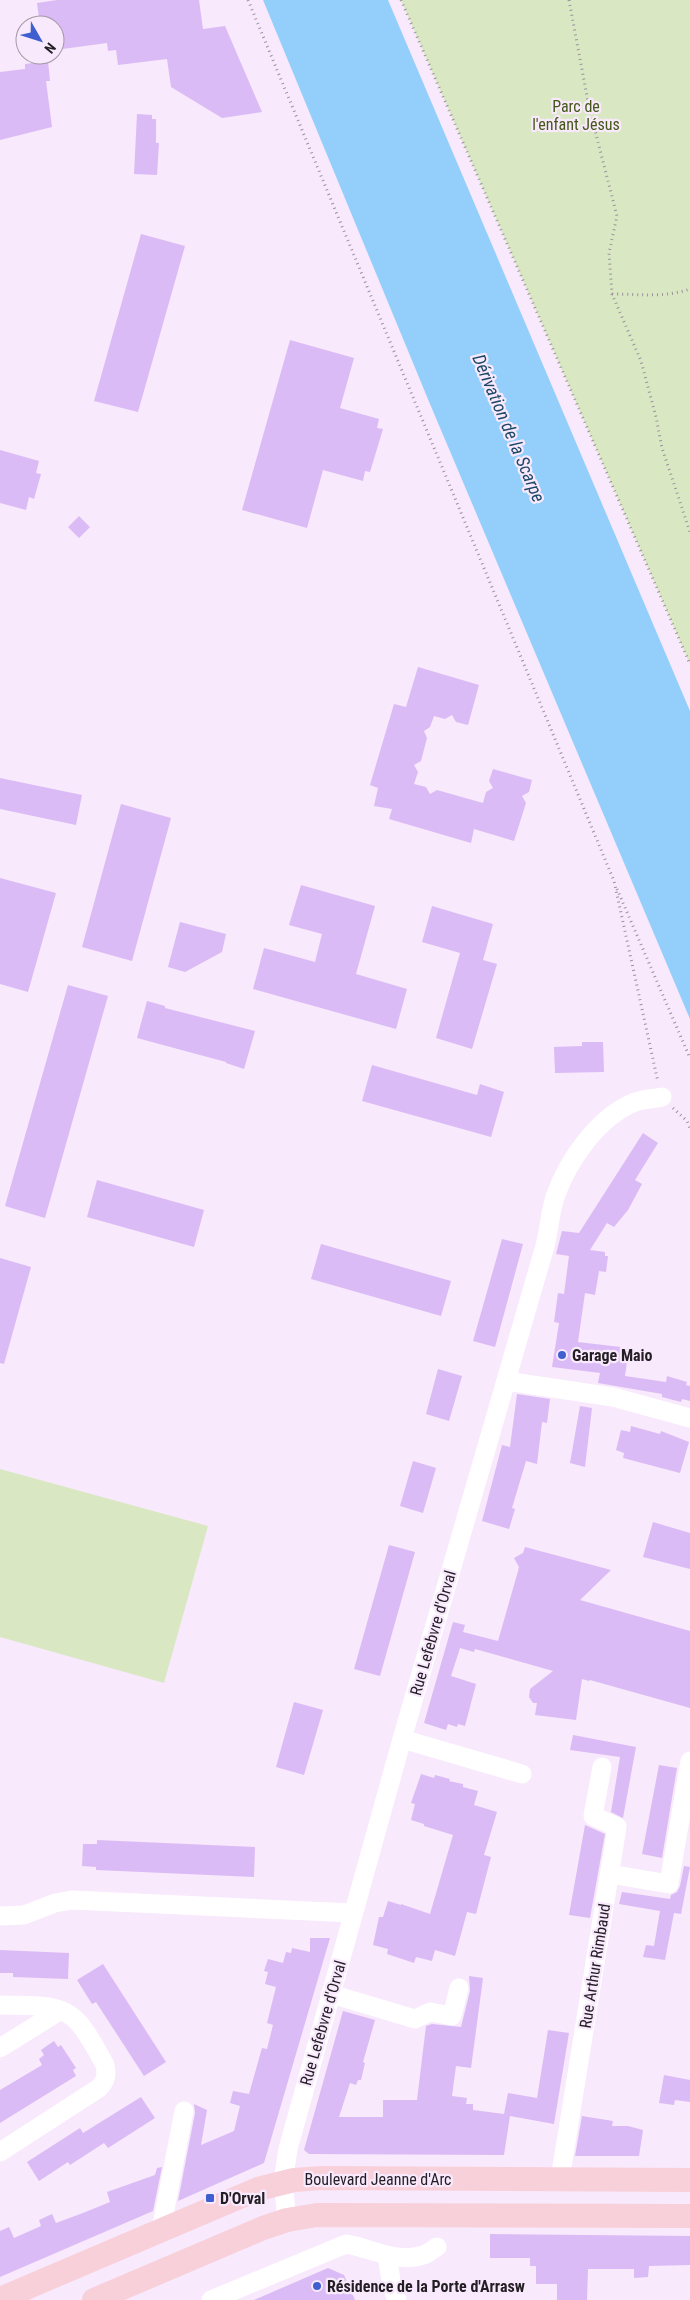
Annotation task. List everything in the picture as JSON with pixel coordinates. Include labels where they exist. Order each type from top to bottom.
[{"type":"main road","name":"Boulevard Jeanne d'Arc","points":[[0,2299],[258,2189],[283,2182],[322,2178],[690,2180]]},
{"type":"main road","points":[[94,2300],[250,2233],[287,2220],[317,2215],[690,2216]]},
{"type":"street","name":"Rue Lefebvre d'Orval","points":[[287,2220],[283,2182],[288,2149],[402,1739],[545,1246],[555,1198],[568,1168],[592,1135],[614,1114],[636,1102],[662,1097]]},
{"type":"street","points":[[506,1381],[613,1397],[690,1418]]},
{"type":"street","points":[[402,1739],[522,1774]]},
{"type":"street","points":[[610,1874],[669,1884],[682,1858],[690,1761]]},
{"type":"street","name":"Rue Arthur Rimbaud","points":[[560,2179],[616,1827],[593,1816],[602,1766]]},
{"type":"street","points":[[0,1916],[24,1915],[55,1903],[72,1900],[353,1913]]},
{"type":"street","points":[[331,1994],[414,2019],[430,2012],[452,2016],[459,1988]]},
{"type":"street","points":[[0,2005],[47,2007],[61,2010],[80,2023],[105,2065],[106,2078],[99,2088],[0,2152]]},
{"type":"street","points":[[0,2048],[61,2010]]},
{"type":"street","points":[[161,2230],[184,2111]]},
{"type":"street","points":[[211,2300],[346,2244],[400,2257],[424,2255],[437,2246]]},
{"type":"street","points":[[387,2255],[392,2287],[397,2300]]},
{"type":"path","points":[[248,0],[614,881],[690,1058]]},
{"type":"path","points":[[400,0],[690,664]]},
{"type":"path","points":[[569,0],[589,107],[617,216],[609,253],[612,294],[641,361],[662,448],[690,532]]},
{"type":"path","points":[[612,294],[655,295],[678,293],[690,289]]},
{"type":"path","points":[[614,881],[662,1097],[687,1121],[690,1128]]},
{"type":"green space","name":"Parc de l'enfant Jésus","points":[[401,0],[690,0],[690,664]]},
{"type":"green space","points":[[0,1469],[208,1526],[164,1683],[0,1637]]},
{"type":"water","name":"Dérivation de la Scarpe","points":[[263,0],[388,0],[690,711],[690,1019],[430,404]]},
{"type":"building","points":[[57,0],[199,0],[203,29],[225,26],[262,112],[222,118],[171,87],[167,59],[118,65],[116,50],[108,51],[107,43],[65,49],[65,15],[39,15],[37,3]]},
{"type":"building","points":[[25,65],[48,65],[50,81],[46,81],[52,127],[0,140],[0,72],[25,69]]},
{"type":"building","points":[[137,114],[152,115],[152,119],[156,119],[156,143],[159,143],[157,175],[134,174]]},
{"type":"building","points":[[141,234],[185,246],[138,412],[94,401]]},
{"type":"building","points":[[290,340],[354,358],[340,408],[379,419],[377,428],[383,429],[370,472],[365,471],[363,481],[323,470],[307,528],[242,510]]},
{"type":"building","points":[[0,450],[39,461],[36,473],[41,474],[34,499],[29,497],[26,510],[0,503]]},
{"type":"building","points":[[79,516],[90,527],[79,538],[68,527]]},
{"type":"building","points":[[418,667],[479,685],[468,725],[456,722],[452,715],[445,719],[434,716],[430,727],[424,731],[427,738],[421,761],[414,765],[418,772],[414,784],[426,787],[430,794],[437,790],[483,803],[486,792],[493,788],[489,781],[493,769],[532,780],[529,792],[522,796],[526,803],[514,841],[474,829],[471,843],[389,819],[392,809],[374,806],[378,788],[370,785],[394,704],[406,707]]},
{"type":"building","points":[[0,778],[82,795],[76,825],[0,809]]},
{"type":"building","points":[[121,804],[171,818],[132,961],[82,947]]},
{"type":"building","points":[[0,878],[56,893],[28,992],[0,984]]},
{"type":"building","points":[[301,885],[375,906],[356,974],[407,989],[396,1029],[253,989],[264,948],[315,962],[322,934],[289,925]]},
{"type":"building","points":[[432,906],[493,924],[483,960],[497,964],[472,1049],[436,1038],[460,953],[422,942]]},
{"type":"building","points":[[180,922],[226,934],[222,952],[185,972],[168,967]]},
{"type":"building","points":[[68,985],[108,996],[45,1218],[5,1206]]},
{"type":"building","points":[[147,1001],[165,1006],[165,1008],[255,1031],[244,1069],[226,1062],[137,1038]]},
{"type":"building","points":[[582,1042],[603,1042],[604,1072],[555,1073],[554,1047],[582,1046]]},
{"type":"building","points":[[372,1065],[477,1095],[480,1084],[504,1092],[491,1137],[362,1101]]},
{"type":"building","points":[[643,1133],[658,1143],[635,1180],[642,1184],[628,1210],[614,1227],[607,1223],[590,1250],[605,1252],[605,1256],[608,1256],[606,1272],[599,1271],[595,1295],[585,1293],[578,1342],[629,1348],[625,1376],[666,1382],[667,1376],[687,1382],[686,1385],[690,1386],[690,1401],[682,1399],[681,1402],[662,1397],[662,1394],[598,1383],[600,1373],[552,1367],[559,1323],[554,1322],[558,1293],[564,1294],[569,1256],[556,1254],[562,1231],[579,1233]]},
{"type":"building","points":[[97,1180],[204,1210],[194,1247],[87,1217]]},
{"type":"building","points":[[502,1239],[523,1244],[495,1347],[473,1341]]},
{"type":"building","points":[[321,1244],[451,1281],[441,1316],[311,1279]]},
{"type":"building","points":[[0,1258],[31,1267],[4,1364],[0,1363]]},
{"type":"building","points":[[438,1369],[462,1376],[449,1421],[426,1414]]},
{"type":"building","points":[[517,1394],[550,1399],[547,1423],[542,1422],[537,1464],[526,1461],[512,1508],[515,1509],[509,1529],[482,1521],[502,1445],[510,1447]]},
{"type":"building","points":[[580,1406],[592,1408],[585,1467],[570,1463]]},
{"type":"building","points":[[631,1426],[660,1434],[661,1431],[689,1442],[680,1473],[623,1458],[624,1453],[616,1450],[621,1430],[630,1432]]},
{"type":"building","points":[[413,1461],[436,1468],[423,1513],[400,1506]]},
{"type":"building","points":[[653,1522],[690,1533],[690,1569],[643,1557]]},
{"type":"building","points":[[389,1545],[415,1552],[380,1676],[354,1669]]},
{"type":"building","points":[[525,1547],[611,1570],[580,1600],[690,1631],[690,1708],[582,1679],[576,1720],[535,1715],[537,1703],[533,1703],[529,1697],[530,1689],[553,1671],[475,1649],[474,1652],[460,1648],[451,1676],[476,1684],[465,1726],[458,1724],[457,1727],[448,1724],[446,1730],[424,1723],[453,1622],[465,1625],[463,1632],[498,1641],[519,1567],[514,1558],[523,1553]]},
{"type":"building","points":[[294,1702],[323,1710],[304,1775],[276,1767]]},
{"type":"building","points":[[573,1735],[636,1747],[623,1818],[611,1812],[620,1757],[570,1750]]},
{"type":"building","points":[[659,1765],[677,1768],[662,1858],[642,1854]]},
{"type":"building","points":[[421,1774],[434,1778],[435,1775],[450,1779],[449,1781],[463,1784],[463,1787],[478,1791],[474,1805],[497,1812],[484,1855],[491,1857],[476,1914],[467,1912],[455,1956],[435,1950],[432,1961],[416,1957],[414,1963],[387,1954],[388,1949],[373,1945],[379,1917],[383,1917],[388,1901],[430,1914],[453,1835],[411,1820],[415,1804],[411,1803]]},
{"type":"building","points":[[585,1825],[605,1834],[590,1918],[569,1915]]},
{"type":"building","points":[[97,1840],[255,1847],[254,1877],[96,1870],[96,1867],[82,1866],[83,1844],[97,1844]]},
{"type":"building","points":[[684,1866],[690,1867],[681,1914],[674,1913],[665,1960],[643,1957],[646,1945],[654,1946],[660,1911],[619,1904],[622,1892],[670,1899],[671,1895],[677,1892],[680,1886]]},
{"type":"building","points":[[310,1938],[330,1938],[264,2163],[178,2201],[195,2113],[194,2104],[207,2110],[201,2145],[234,2131],[240,2106],[230,2103],[233,2091],[249,2094],[262,2048],[267,2049],[273,2025],[267,2023],[276,1987],[265,1984],[268,1972],[264,1971],[268,1959],[283,1963],[286,1952],[291,1953],[292,1948],[310,1952]]},
{"type":"building","points":[[0,1950],[69,1953],[68,1979],[13,1977],[13,1973],[0,1973]]},
{"type":"building","points":[[103,1964],[166,2062],[144,2076],[96,2002],[92,2004],[77,1980]]},
{"type":"building","points":[[469,1976],[483,1978],[471,2068],[456,2066],[452,2096],[467,2098],[466,2104],[473,2104],[473,2110],[504,2114],[508,2093],[537,2098],[548,2030],[569,2033],[554,2124],[510,2116],[504,2155],[309,2154],[304,2150],[343,2011],[375,2020],[363,2062],[365,2063],[361,2080],[358,2080],[356,2085],[350,2083],[339,2117],[383,2117],[383,2100],[417,2100],[426,2026],[432,2024],[461,2027],[470,1991]]},
{"type":"building","points":[[54,2041],[58,2047],[61,2045],[76,2068],[73,2070],[76,2076],[0,2123],[0,2090],[42,2065],[39,2059],[44,2055],[41,2050]]},
{"type":"building","points":[[664,2075],[690,2080],[690,2102],[675,2100],[674,2105],[659,2103]]},
{"type":"building","points":[[141,2097],[155,2118],[108,2148],[104,2143],[70,2165],[68,2162],[39,2181],[27,2162],[80,2128],[83,2133]]},
{"type":"building","points":[[582,2116],[613,2121],[612,2126],[628,2126],[643,2130],[639,2156],[575,2156]]},
{"type":"building","points":[[162,2167],[153,2211],[0,2277],[0,2231],[9,2227],[14,2238],[41,2226],[39,2220],[52,2214],[56,2223],[83,2213],[110,2202],[107,2192],[155,2175],[157,2168]]},
{"type":"building","points":[[490,2234],[690,2236],[690,2265],[649,2266],[648,2277],[634,2278],[634,2269],[588,2269],[587,2300],[557,2300],[557,2284],[536,2284],[536,2266],[530,2266],[530,2258],[490,2258]]},
{"type":"building","name":"Résidence de la Porte d'Arrasw","points":[[328,2268],[344,2275],[355,2300],[254,2300]]},
{"type":"place","name":"Garage Maio","points":[[562,1355]]},
{"type":"place","name":"D'Orval","points":[[210,2198]]},
{"type":"place","name":"Résidence de la Porte d'Arrasw","points":[[317,2286]]}]
